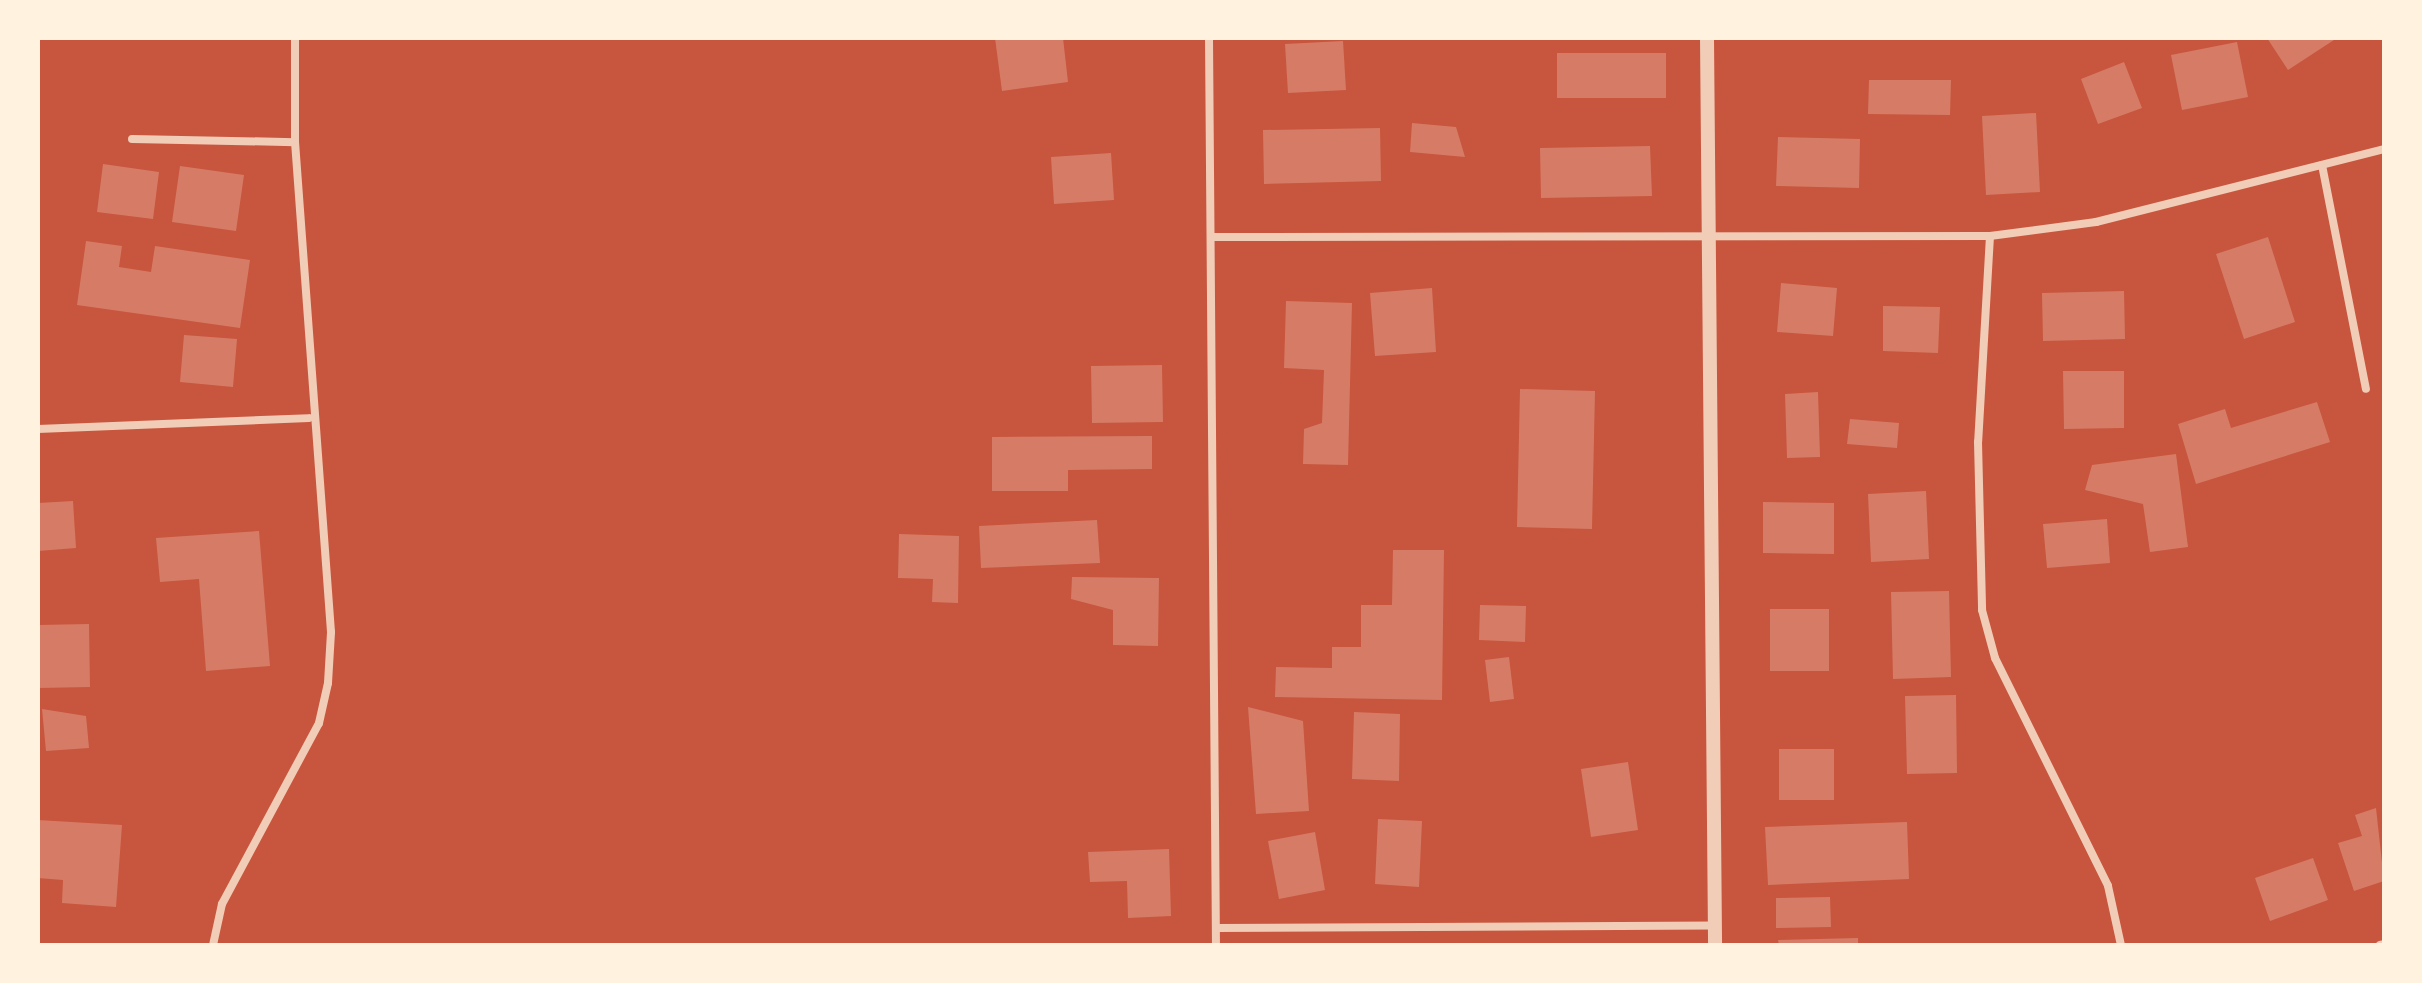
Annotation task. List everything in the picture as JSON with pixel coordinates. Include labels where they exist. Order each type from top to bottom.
[{"type":"street","points":[[213,945],[222,904],[319,723],[328,683],[331,632],[309,418],[295,142],[295,38]]},
{"type":"street","points":[[1209,38],[1216,945]]},
{"type":"street","points":[[1707,38],[1715,945]]},
{"type":"street","points":[[132,139],[295,142]]},
{"type":"street","points":[[1211,237],[1707,231],[1990,236],[2096,222],[2384,149]]},
{"type":"street","points":[[2322,165],[2366,389]]},
{"type":"street","points":[[1990,236],[1978,442],[1982,610],[1995,658],[2108,886],[2121,945]]},
{"type":"street","points":[[38,429],[309,418]]},
{"type":"street","points":[[1216,928],[1715,925]]},
{"type":"building","points":[[995,38],[1063,38],[1068,82],[1002,91]]},
{"type":"building","points":[[2267,38],[2337,38],[2288,70]]},
{"type":"building","points":[[1343,41],[1346,90],[1288,93],[1285,44]]},
{"type":"building","points":[[2237,42],[2248,97],[2182,110],[2171,55]]},
{"type":"building","points":[[1557,53],[1666,53],[1666,98],[1557,98]]},
{"type":"building","points":[[2124,62],[2142,108],[2098,124],[2081,79]]},
{"type":"building","points":[[1869,80],[1951,80],[1950,115],[1868,114]]},
{"type":"building","points":[[2036,113],[2040,192],[1986,195],[1982,116]]},
{"type":"building","points":[[1412,123],[1456,127],[1465,157],[1410,152]]},
{"type":"building","points":[[1380,128],[1381,181],[1264,184],[1263,130]]},
{"type":"building","points":[[1778,137],[1860,139],[1859,188],[1776,186]]},
{"type":"building","points":[[1650,146],[1652,196],[1541,198],[1540,148]]},
{"type":"building","points":[[1111,153],[1114,200],[1054,204],[1051,157]]},
{"type":"building","points":[[103,164],[159,172],[153,219],[97,212]]},
{"type":"building","points":[[180,166],[244,175],[236,231],[172,222]]},
{"type":"building","points":[[2268,237],[2295,322],[2244,339],[2216,254]]},
{"type":"building","points":[[86,241],[122,246],[119,267],[151,272],[155,246],[250,260],[240,328],[77,305]]},
{"type":"building","points":[[1781,283],[1837,288],[1833,336],[1777,332]]},
{"type":"building","points":[[1432,288],[1436,352],[1375,356],[1370,293]]},
{"type":"building","points":[[2124,291],[2125,339],[2043,341],[2042,293]]},
{"type":"building","points":[[1286,301],[1352,303],[1348,465],[1303,464],[1304,429],[1322,423],[1324,370],[1284,368]]},
{"type":"building","points":[[1883,306],[1940,307],[1938,353],[1883,351]]},
{"type":"building","points":[[184,335],[237,339],[233,387],[180,382]]},
{"type":"building","points":[[1162,365],[1163,422],[1092,423],[1091,366]]},
{"type":"building","points":[[2063,371],[2124,371],[2124,428],[2064,429]]},
{"type":"building","points":[[1520,389],[1595,391],[1592,529],[1517,527]]},
{"type":"building","points":[[1818,392],[1820,457],[1787,458],[1785,394]]},
{"type":"building","points":[[2317,402],[2330,442],[2196,484],[2178,424],[2225,409],[2231,428]]},
{"type":"building","points":[[1850,419],[1899,423],[1897,448],[1847,444]]},
{"type":"building","points":[[1152,436],[1152,469],[1068,470],[1068,491],[992,491],[992,437]]},
{"type":"building","points":[[2176,454],[2188,547],[2150,552],[2143,504],[2085,490],[2092,465]]},
{"type":"building","points":[[1926,491],[1929,559],[1871,562],[1868,494]]},
{"type":"building","points":[[73,501],[76,548],[38,551],[38,503]]},
{"type":"building","points":[[1763,502],[1834,503],[1834,554],[1763,553]]},
{"type":"building","points":[[2107,519],[2110,563],[2047,568],[2043,524]]},
{"type":"building","points":[[1097,520],[1100,563],[981,568],[979,526]]},
{"type":"building","points":[[259,531],[270,666],[206,671],[199,579],[160,582],[156,538]]},
{"type":"building","points":[[899,534],[959,536],[958,603],[932,602],[933,579],[898,578]]},
{"type":"building","points":[[1393,550],[1444,550],[1442,700],[1275,697],[1276,667],[1332,668],[1332,647],[1361,647],[1361,605],[1392,605]]},
{"type":"building","points":[[1072,577],[1159,578],[1158,646],[1113,645],[1113,610],[1071,599]]},
{"type":"building","points":[[1949,591],[1951,677],[1893,679],[1891,592]]},
{"type":"building","points":[[1480,605],[1526,606],[1525,642],[1479,640]]},
{"type":"building","points":[[1770,609],[1829,609],[1829,671],[1770,671]]},
{"type":"building","points":[[89,624],[90,687],[38,688],[38,625]]},
{"type":"building","points":[[1509,657],[1514,699],[1490,702],[1485,660]]},
{"type":"building","points":[[1956,695],[1957,773],[1907,774],[1905,696]]},
{"type":"building","points":[[1248,707],[1303,721],[1309,811],[1256,814]]},
{"type":"building","points":[[42,709],[86,716],[89,748],[46,751]]},
{"type":"building","points":[[1354,712],[1400,714],[1399,781],[1352,779]]},
{"type":"building","points":[[1779,749],[1834,749],[1834,800],[1779,800]]},
{"type":"building","points":[[1628,762],[1638,830],[1591,837],[1581,769]]},
{"type":"building","points":[[2376,808],[2384,881],[2354,891],[2338,843],[2362,836],[2355,815]]},
{"type":"building","points":[[1378,819],[1422,821],[1419,887],[1375,884]]},
{"type":"building","points":[[38,820],[122,825],[116,907],[62,903],[63,880],[38,878]]},
{"type":"building","points":[[1907,822],[1909,879],[1768,885],[1765,827]]},
{"type":"building","points":[[1315,832],[1325,890],[1279,899],[1268,841]]},
{"type":"building","points":[[1169,849],[1171,916],[1128,918],[1127,881],[1090,882],[1088,852]]},
{"type":"building","points":[[2313,858],[2328,900],[2270,921],[2255,878]]},
{"type":"building","points":[[1830,897],[1831,927],[1776,928],[1776,898]]},
{"type":"building","points":[[1858,938],[1858,945],[1779,945],[1778,940]]}]
